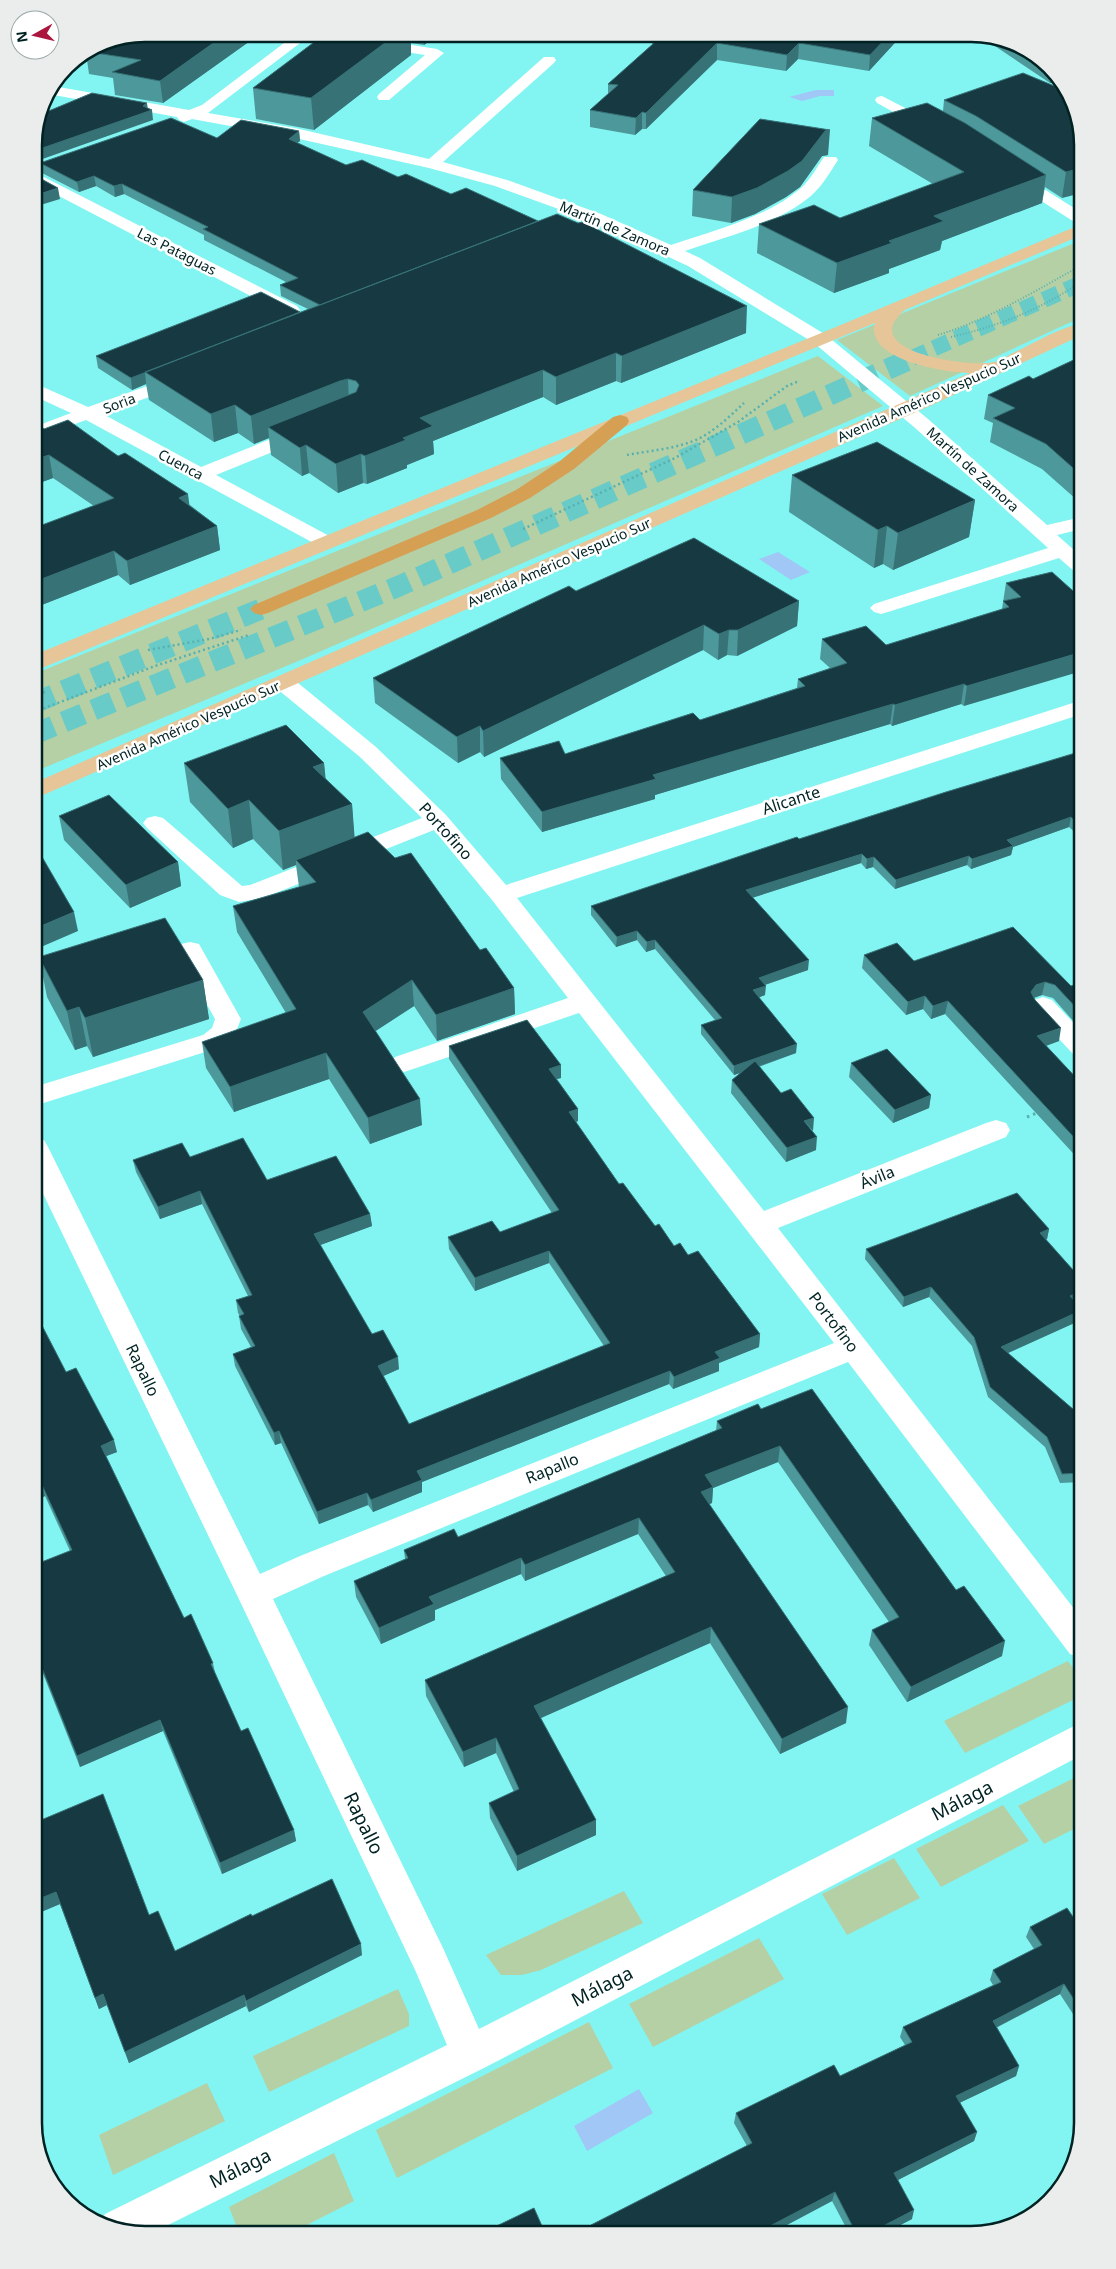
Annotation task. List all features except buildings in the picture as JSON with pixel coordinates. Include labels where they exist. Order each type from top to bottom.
[{"type":"highway","points":[[261,609],[484,514],[515,498],[567,465],[620,421]]},
{"type":"main road","points":[[43,659],[1074,232]]},
{"type":"main road","points":[[900,306],[884,318],[881,326],[882,334],[894,347],[908,356],[940,365],[976,368],[1000,365]]},
{"type":"main road","name":"Avenida Américo Vespucio Sur","points":[[43,788],[905,410],[1074,332]]},
{"type":"street","points":[[166,124],[206,108],[294,42]]},
{"type":"street","points":[[366,42],[437,53],[384,97]]},
{"type":"street","points":[[432,164],[549,60]]},
{"type":"street","name":"Martín de Zamora","points":[[58,91],[295,133],[432,164],[501,183],[595,218],[694,262],[820,339],[905,410],[1074,560]]},
{"type":"street","points":[[882,100],[950,137]]},
{"type":"street","points":[[670,251],[772,213],[791,203],[808,191],[830,160]]},
{"type":"street","points":[[998,167],[1074,215]]},
{"type":"street","name":"Las Pataguas","points":[[43,174],[304,316]]},
{"type":"street","points":[[568,228],[595,218]]},
{"type":"street","name":"Soria","points":[[43,430],[194,374]]},
{"type":"street","name":"Cuenca","points":[[43,393],[89,414],[326,542]]},
{"type":"street","points":[[200,474],[323,425]]},
{"type":"street","points":[[1044,532],[1074,524]]},
{"type":"street","points":[[881,608],[1063,550]]},
{"type":"street","name":"Portofino","points":[[284,683],[368,752],[438,820],[501,895],[759,1224],[1074,1634]]},
{"type":"street","name":"Alicante","points":[[501,895],[1074,710]]},
{"type":"street","points":[[155,822],[228,890],[239,894],[254,893],[438,820]]},
{"type":"street","points":[[43,1094],[212,1041],[224,1033],[228,1019],[190,950]]},
{"type":"street","points":[[404,1063],[584,1002]]},
{"type":"street","points":[[1043,1006],[1074,1039]]},
{"type":"street","name":"Ávila","points":[[759,1224],[996,1130]]},
{"type":"street","name":"Rapallo","points":[[42,1164],[253,1593],[430,1961],[470,2054]]},
{"type":"street","name":"Rapallo","points":[[253,1593],[321,1562],[853,1348]]},
{"type":"street","name":"Málaga","points":[[125,2225],[470,2054],[1074,1742]]},
{"type":"path","points":[[894,347],[970,325],[1074,269]]},
{"type":"path","points":[[894,347],[994,326],[1047,304],[1074,286]]},
{"type":"path","points":[[996,1130],[1048,1109]]},
{"type":"green space","points":[[1074,243],[1074,321],[910,396],[837,340]]},
{"type":"green space","points":[[818,356],[883,406],[303,659],[43,768],[43,670]]},
{"type":"green space","points":[[1068,1661],[1074,1669],[1073,1700],[965,1753],[944,1721]]},
{"type":"green space","points":[[1074,1778],[1074,1829],[1044,1844],[1018,1806]]},
{"type":"green space","points":[[1003,1805],[1029,1841],[941,1887],[916,1849]]},
{"type":"green space","points":[[894,1858],[920,1898],[847,1935],[822,1894]]},
{"type":"green space","points":[[624,1891],[643,1923],[541,1970],[522,1975],[501,1975],[486,1955]]},
{"type":"green space","points":[[759,1938],[784,1979],[653,2047],[629,2004]]},
{"type":"green space","points":[[398,1989],[409,2014],[409,2026],[269,2092],[253,2056]]},
{"type":"green space","points":[[589,2022],[613,2068],[397,2178],[376,2130]]},
{"type":"green space","points":[[207,2083],[225,2121],[113,2175],[99,2135]]},
{"type":"green space","points":[[334,2153],[354,2201],[305,2226],[236,2226],[229,2207]]},
{"type":"water","points":[[816,90],[834,90],[834,96],[820,96],[802,101],[789,97]]},
{"type":"water","points":[[778,552],[810,572],[791,580],[759,559]]},
{"type":"water","points":[[639,2089],[653,2113],[587,2151],[574,2126]]},
{"type":"tunnel","points":[[912,358],[1074,287]]},
{"type":"tunnel","points":[[43,730],[399,586],[915,357]]},
{"type":"tunnel","points":[[43,699],[261,609]]}]
